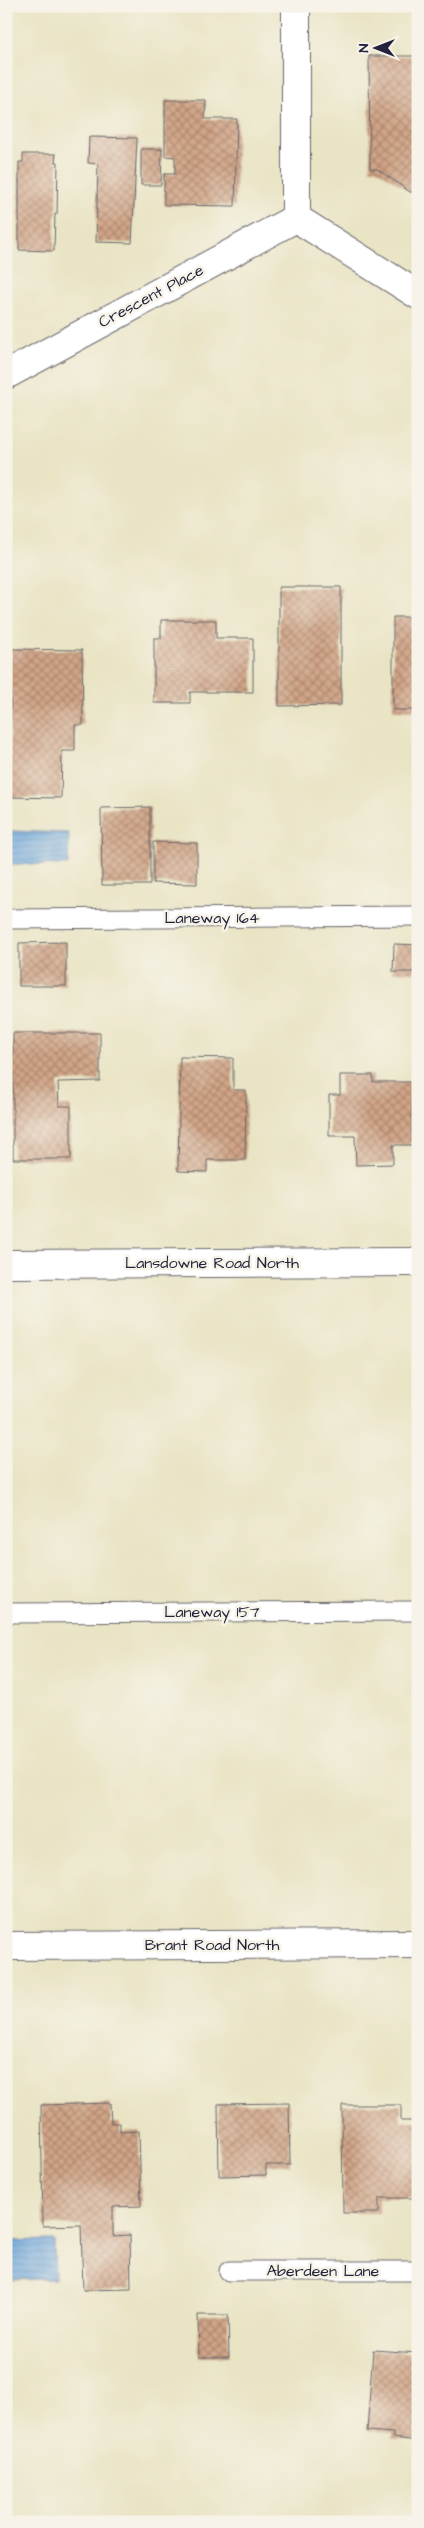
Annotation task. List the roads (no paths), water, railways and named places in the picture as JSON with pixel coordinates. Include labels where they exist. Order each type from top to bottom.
[{"type":"street","points":[[296,6],[296,218],[418,295]]},
{"type":"street","name":"Crescent Place","points":[[6,375],[296,218]]},
{"type":"street","name":"Lansdowne Road North","points":[[6,1264],[418,1262]]},
{"type":"street","name":"Brant Road North","points":[[6,1946],[418,1944]]},
{"type":"lane","name":"Laneway 164","points":[[6,920],[418,916]]},
{"type":"lane","name":"Laneway 157","points":[[6,1613],[418,1611]]},
{"type":"lane","name":"Aberdeen Lane","points":[[229,2271],[418,2271]]},
{"type":"water","points":[[11,831],[69,833],[68,865],[9,864]]},
{"type":"water","points":[[54,2240],[55,2279],[6,2280],[6,2241]]}]
